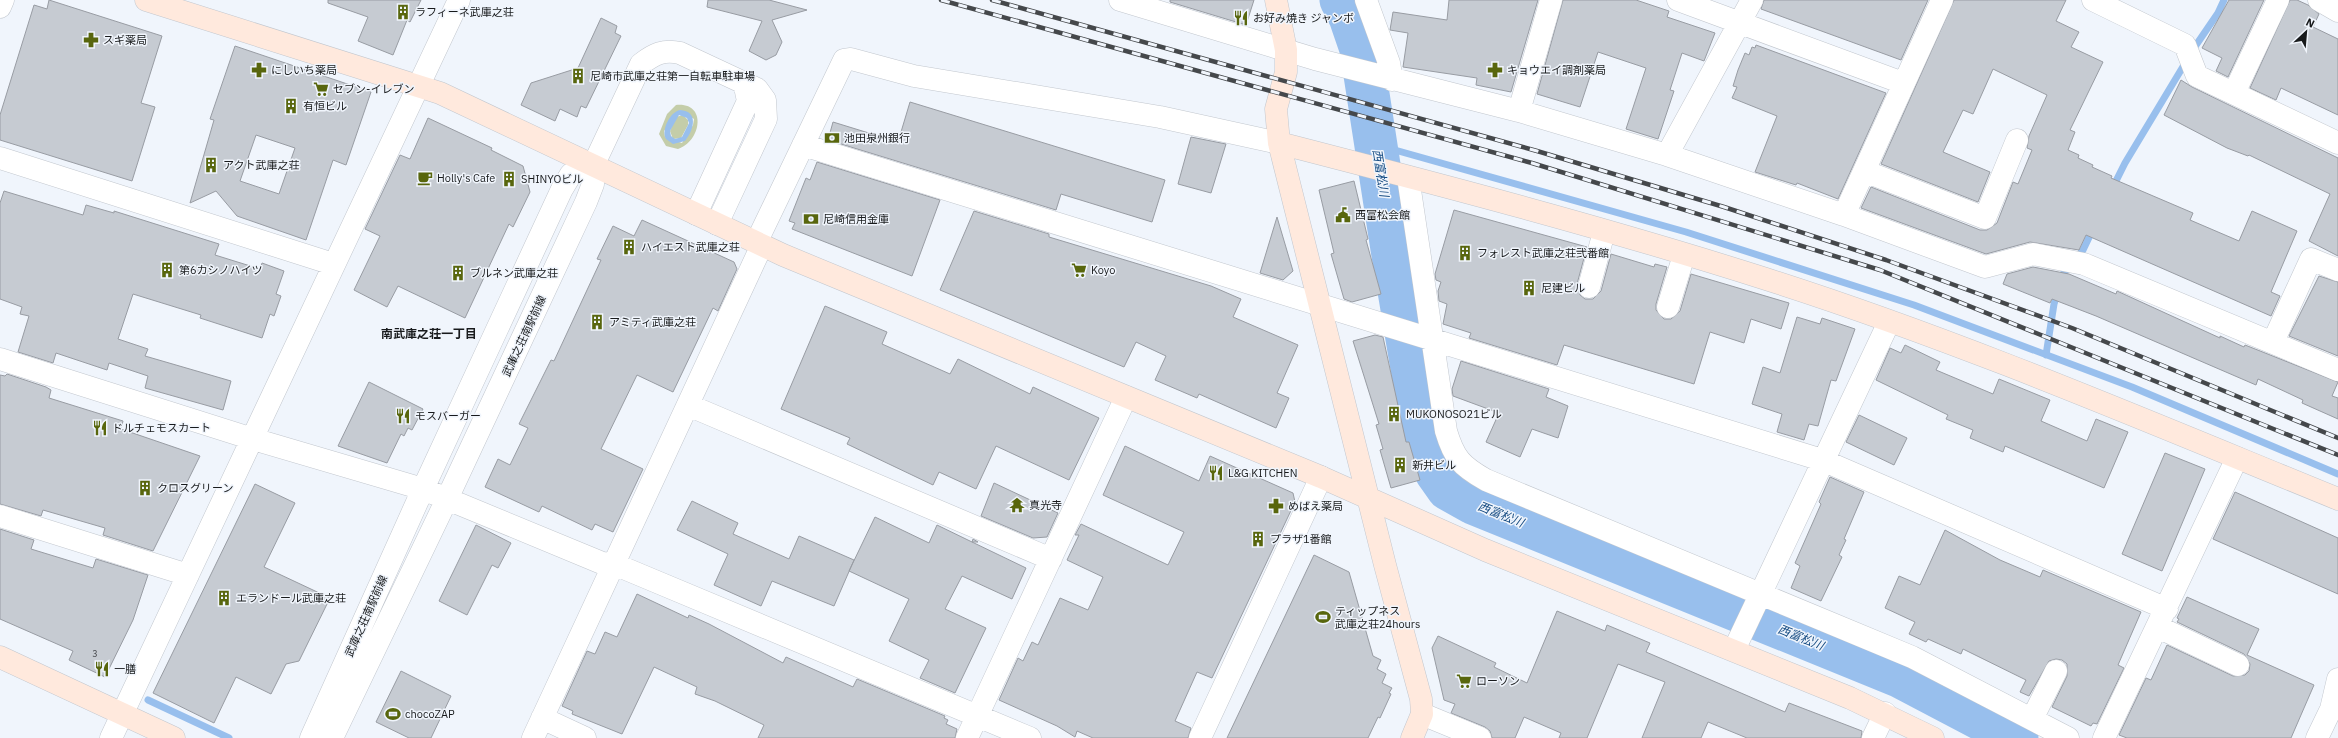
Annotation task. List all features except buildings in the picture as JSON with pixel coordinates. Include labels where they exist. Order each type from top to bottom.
[{"type":"street","points":[[0,7],[4,0]]},
{"type":"street","points":[[146,0],[440,93],[759,244],[1321,477],[1485,550],[1734,650],[1885,714],[1933,738]]},
{"type":"street","points":[[111,738],[253,439],[333,264],[459,0]]},
{"type":"street","points":[[1120,0],[1286,50],[1386,78],[1519,111],[1667,155],[1844,215],[1985,267],[2033,254],[2084,264],[2338,370]]},
{"type":"street","points":[[1276,0],[1286,50],[1286,72],[1276,109],[1279,142],[1368,498],[1421,699],[1422,714],[1412,738]]},
{"type":"street","points":[[1366,0],[1389,63],[1386,78]]},
{"type":"street","points":[[1519,111],[1551,0]]},
{"type":"street","points":[[1678,0],[1903,83]]},
{"type":"street","points":[[1667,155],[1752,0]]},
{"type":"street","points":[[1844,215],[1942,0]]},
{"type":"street","points":[[2092,0],[2185,45],[2197,76],[2338,143]]},
{"type":"street","points":[[2234,93],[2278,0]]},
{"type":"street","points":[[2319,0],[2338,11]]},
{"type":"street","points":[[593,166],[641,64],[653,55],[669,50],[680,53],[744,82],[757,89],[765,100],[766,119],[717,224]]},
{"type":"street","points":[[533,738],[688,405],[803,144],[844,60],[851,59],[914,76],[1160,117],[1279,142],[1684,255],[1767,280],[1889,322],[2112,406],[2338,499]]},
{"type":"street","points":[[696,214],[748,101],[744,82]]},
{"type":"street","points":[[1864,171],[1985,218],[2017,140]]},
{"type":"street","points":[[803,144],[1822,460],[2162,618],[2238,665]]},
{"type":"street","points":[[0,158],[333,264]]},
{"type":"street","name":"武庫之荘南駅前線","points":[[310,738],[562,189],[572,174],[593,166],[593,184],[586,202],[447,499],[332,738]]},
{"type":"street","points":[[1400,175],[1424,337],[1452,451],[1464,468],[1493,483],[1757,600],[1912,657],[2068,738]]},
{"type":"street","points":[[1589,287],[1604,232]]},
{"type":"street","points":[[1668,307],[1684,255]]},
{"type":"street","points":[[2273,342],[2311,259],[2338,270]]},
{"type":"street","points":[[1734,650],[1822,460],[1889,322]]},
{"type":"street","points":[[0,359],[253,439],[423,489],[602,563],[614,564],[1030,738]]},
{"type":"street","points":[[967,738],[1126,397]]},
{"type":"street","points":[[688,405],[1051,559]]},
{"type":"street","points":[[2104,738],[2237,458]]},
{"type":"street","points":[[1200,738],[1321,477]]},
{"type":"street","points":[[0,516],[188,575]]},
{"type":"street","points":[[0,657],[174,738]]},
{"type":"street","points":[[2032,719],[2056,670]]},
{"type":"street","points":[[2317,738],[2331,709],[2338,679]]},
{"type":"street","points":[[1422,714],[1480,738]]},
{"type":"street","points":[[1873,738],[1885,714]]},
{"type":"street","points":[[542,718],[585,738]]},
{"type":"green space","points":[[676,105],[686,106],[693,110],[697,116],[698,123],[692,139],[686,145],[678,149],[666,146],[659,134],[667,114]],"holes":[[[680,110],[694,119],[693,125],[682,143],[665,137],[664,131]]]},
{"type":"green space","points":[[683,115],[688,120],[688,125],[681,138],[673,139],[670,131],[676,117]]},
{"type":"water","points":[[676,111],[686,111],[692,117],[693,122],[691,132],[685,141],[673,144],[666,139],[665,131],[667,122]],"holes":[[[679,115],[687,118],[689,123],[682,137],[675,139],[671,136],[670,131]]]},
{"type":"waterway","name":"西富松川","points":[[1341,0],[1350,17],[1361,49],[1392,249],[1424,440],[1436,472],[1448,489],[1473,503],[1899,676],[2017,738]]},
{"type":"waterway","points":[[2192,51],[2218,13],[2224,0]]},
{"type":"waterway","points":[[2112,189],[2125,163],[2187,60]]},
{"type":"waterway","points":[[1377,145],[1686,232],[1914,305],[2132,387],[2338,474]]},
{"type":"waterway","points":[[2061,281],[2063,274],[2083,250],[2093,229]]},
{"type":"waterway","points":[[2046,355],[2054,304],[2058,291]]},
{"type":"waterway","points":[[148,700],[229,738]]},
{"type":"railway","points":[[941,0],[1532,163],[1880,270],[2338,455]]},
{"type":"railway","points":[[992,0],[1537,151],[1724,207],[1886,260],[2072,328],[2338,438]]},
{"type":"place","name":"ラフィーネ武庫之荘","points":[[403,12]]},
{"type":"place","name":"お好み焼き ジャンボ","points":[[1241,18]]},
{"type":"place","name":"スギ薬局","points":[[91,40]]},
{"type":"place","name":"にしいち薬局","points":[[259,70]]},
{"type":"place","name":"キョウエイ調剤薬局","points":[[1495,70]]},
{"type":"place","name":"尼崎市武庫之荘第一自転車駐車場","points":[[578,76]]},
{"type":"place","name":"セブン-イレブン","points":[[321,89]]},
{"type":"place","name":"有恒ビル","points":[[291,106]]},
{"type":"place","name":"池田泉州銀行","points":[[832,138]]},
{"type":"place","name":"アクト武庫之荘","points":[[211,165]]},
{"type":"place","name":"Holly's Cafe","points":[[425,178]]},
{"type":"place","name":"SHINYOビル","points":[[509,179]]},
{"type":"place","name":"西富松会館","points":[[1343,215]]},
{"type":"place","name":"尼崎信用金庫","points":[[811,219]]},
{"type":"place","name":"ハイエスト武庫之荘","points":[[629,247]]},
{"type":"place","name":"フォレスト武庫之荘弐番館","points":[[1465,253]]},
{"type":"place","name":"第6カシノハイツ","points":[[167,270]]},
{"type":"place","name":"Koyo","points":[[1079,270]]},
{"type":"place","name":"ブルネン武庫之荘","points":[[458,273]]},
{"type":"place","name":"尼建ビル","points":[[1529,288]]},
{"type":"place","name":"アミティ武庫之荘","points":[[597,322]]},
{"type":"place","name":"MUKONOSO21ビル","points":[[1394,414]]},
{"type":"place","name":"モスバーガー","points":[[403,416]]},
{"type":"place","name":"ドルチェモスカート","points":[[100,428]]},
{"type":"place","name":"新井ビル","points":[[1400,465]]},
{"type":"place","name":"L&G KITCHEN","points":[[1216,473]]},
{"type":"place","name":"クロスグリーン","points":[[145,488]]},
{"type":"place","name":"真光寺","points":[[1017,505]]},
{"type":"place","name":"めばえ薬局","points":[[1276,506]]},
{"type":"place","name":"プラザ1番館","points":[[1258,539]]},
{"type":"place","name":"エランドール武庫之荘","points":[[224,598]]},
{"type":"place","name":"ティップネス 武庫之荘24hours","points":[[1323,617]]},
{"type":"place","name":"一膳","points":[[102,669]]},
{"type":"place","name":"ローソン","points":[[1464,681]]},
{"type":"place","name":"chocoZAP","points":[[393,714]]},
{"type":"district","name":"南武庫之荘一丁目","points":[[429,333]]}]
